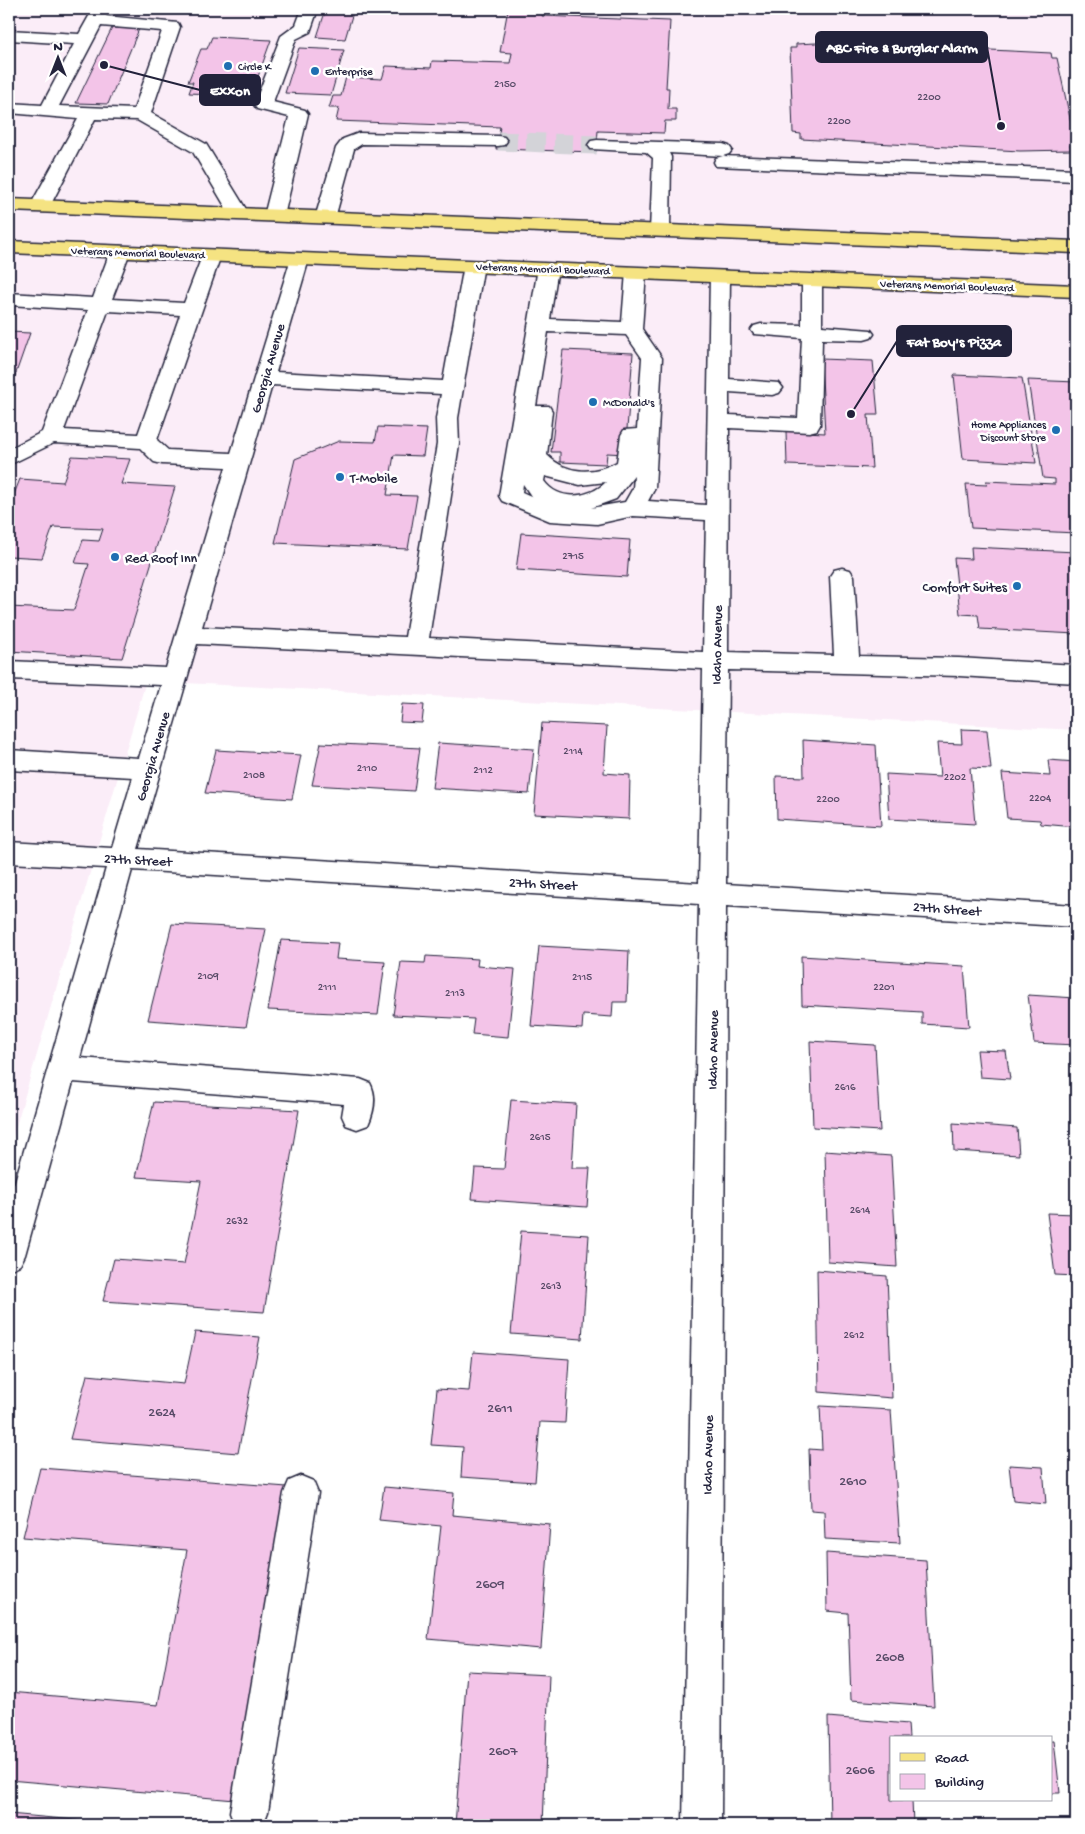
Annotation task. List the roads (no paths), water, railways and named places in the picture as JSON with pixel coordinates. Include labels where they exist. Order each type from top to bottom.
[{"type":"main road","points":[[9,205],[1076,247]]},
{"type":"main road","points":[[390,262],[396,249],[405,242],[424,233],[466,224]]},
{"type":"main road","name":"Veterans Memorial Boulevard","points":[[9,247],[1076,291]]},
{"type":"main road","points":[[720,275],[856,267],[1076,276]]},
{"type":"street","points":[[274,216],[300,114],[263,105],[289,36],[304,28],[310,9]]},
{"type":"street","points":[[48,111],[98,15],[172,27],[141,115]]},
{"type":"street","points":[[9,34],[85,39]]},
{"type":"street","points":[[9,108],[89,114],[141,115],[200,148],[239,214]]},
{"type":"street","points":[[40,206],[89,114]]},
{"type":"street","points":[[325,218],[345,148],[349,143],[359,138],[498,141]]},
{"type":"street","points":[[597,145],[652,147],[723,156],[1076,175]]},
{"type":"street","points":[[652,147],[662,157],[660,231]]},
{"type":"street","points":[[51,436],[120,252]]},
{"type":"street","points":[[146,440],[211,255]]},
{"type":"street","name":"Georgia Avenue","points":[[9,1254],[122,858],[299,259]]},
{"type":"street","points":[[416,646],[448,444],[447,418],[474,265]]},
{"type":"street","points":[[548,268],[510,496],[550,513],[597,516],[633,508],[718,513]]},
{"type":"street","points":[[633,508],[644,488],[652,358],[632,329],[636,272]]},
{"type":"street","name":"Idaho Avenue","points":[[702,1825],[720,275]]},
{"type":"street","points":[[718,421],[809,425],[812,355],[812,279]]},
{"type":"street","points":[[9,299],[191,310]]},
{"type":"street","points":[[539,325],[632,329]]},
{"type":"street","points":[[761,330],[864,334]]},
{"type":"street","points":[[534,352],[546,363],[537,458],[544,468],[559,476],[578,478],[604,477],[618,472],[627,466],[638,369],[652,358]]},
{"type":"street","points":[[772,366],[772,412]]},
{"type":"street","points":[[264,378],[452,388]]},
{"type":"street","points":[[719,385],[772,388]]},
{"type":"street","points":[[9,458],[51,436],[146,440],[162,457],[239,461]]},
{"type":"street","points":[[842,576],[847,665]]},
{"type":"street","points":[[188,634],[716,661],[959,667],[1076,674]]},
{"type":"street","points":[[9,670],[175,677]]},
{"type":"street","points":[[9,760],[149,768]]},
{"type":"street","name":"27th Street","points":[[10,856],[122,858],[1076,916]]},
{"type":"street","points":[[62,1069],[360,1092],[357,1116]]},
{"type":"street","points":[[249,1812],[301,1493]]},
{"type":"tunnel","points":[[498,141],[597,145]]},
{"type":"place","name":"Exxon","points":[[104,65]]},
{"type":"place","name":"Circle K","points":[[228,66]]},
{"type":"place","name":"Enterprise","points":[[315,71]]},
{"type":"place","name":"ABC Fire & Burglar Alarm","points":[[1001,126]]},
{"type":"place","name":"McDonald's","points":[[593,402]]},
{"type":"place","name":"Fat Boy's Pizza","points":[[851,414]]},
{"type":"place","name":"Home Appliances Discount Store","points":[[1056,430]]},
{"type":"place","name":"T-Mobile","points":[[340,477]]},
{"type":"place","name":"Red Roof Inn","points":[[115,557]]},
{"type":"place","name":"Comfort Suites","points":[[1017,586]]}]
